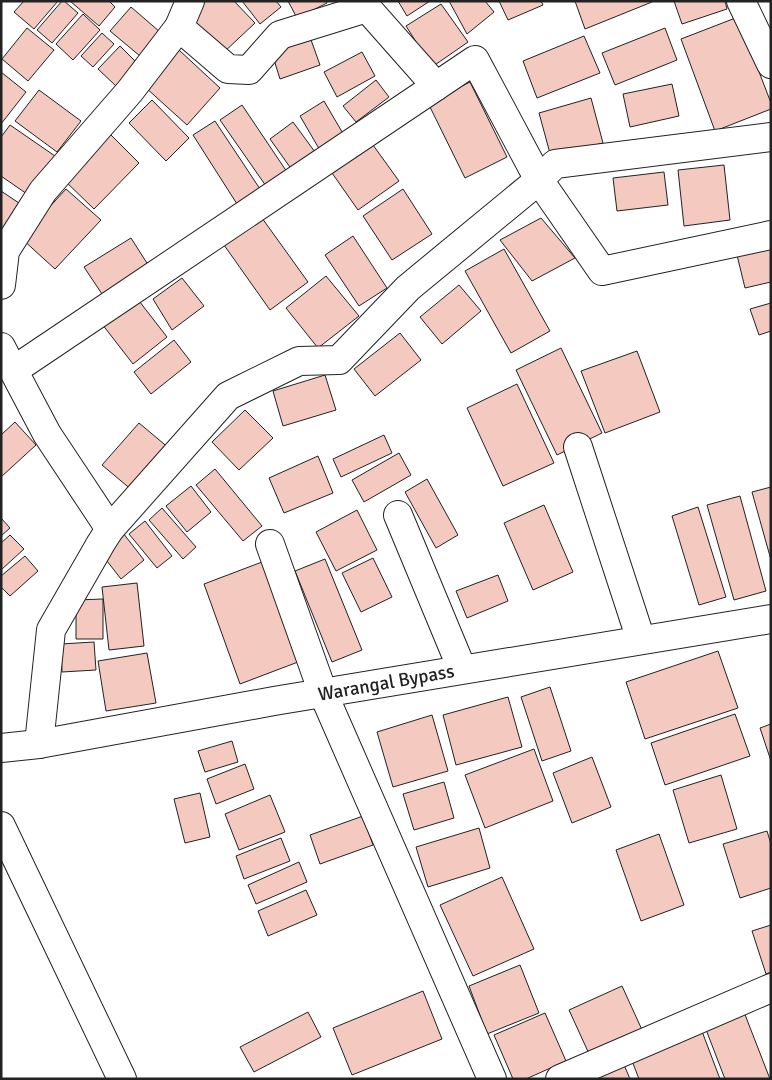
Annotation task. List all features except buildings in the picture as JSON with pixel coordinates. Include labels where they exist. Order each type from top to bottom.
[{"type":"street","points":[[1,285],[5,251],[43,190],[130,91],[179,27],[190,1]]},
{"type":"street","points":[[741,1],[771,64]]},
{"type":"street","points":[[179,27],[228,68],[249,70],[280,36],[367,5],[436,86]]},
{"type":"street","points":[[110,529],[47,434],[7,359],[475,60],[539,180],[602,271],[771,235]]},
{"type":"street","points":[[39,744],[51,630],[100,543],[110,529],[228,396],[299,361],[339,360],[408,288],[539,180],[555,164],[771,137]]},
{"type":"street","points":[[578,447],[641,640]]},
{"type":"street","points":[[398,516],[462,669]]},
{"type":"street","points":[[270,544],[324,693],[492,1079]]},
{"type":"street","name":"Warangal Bypass","points":[[1,748],[39,744],[462,669],[771,619]]},
{"type":"street","points":[[1,826],[122,1079]]},
{"type":"street","points":[[560,1079],[771,988]]}]
